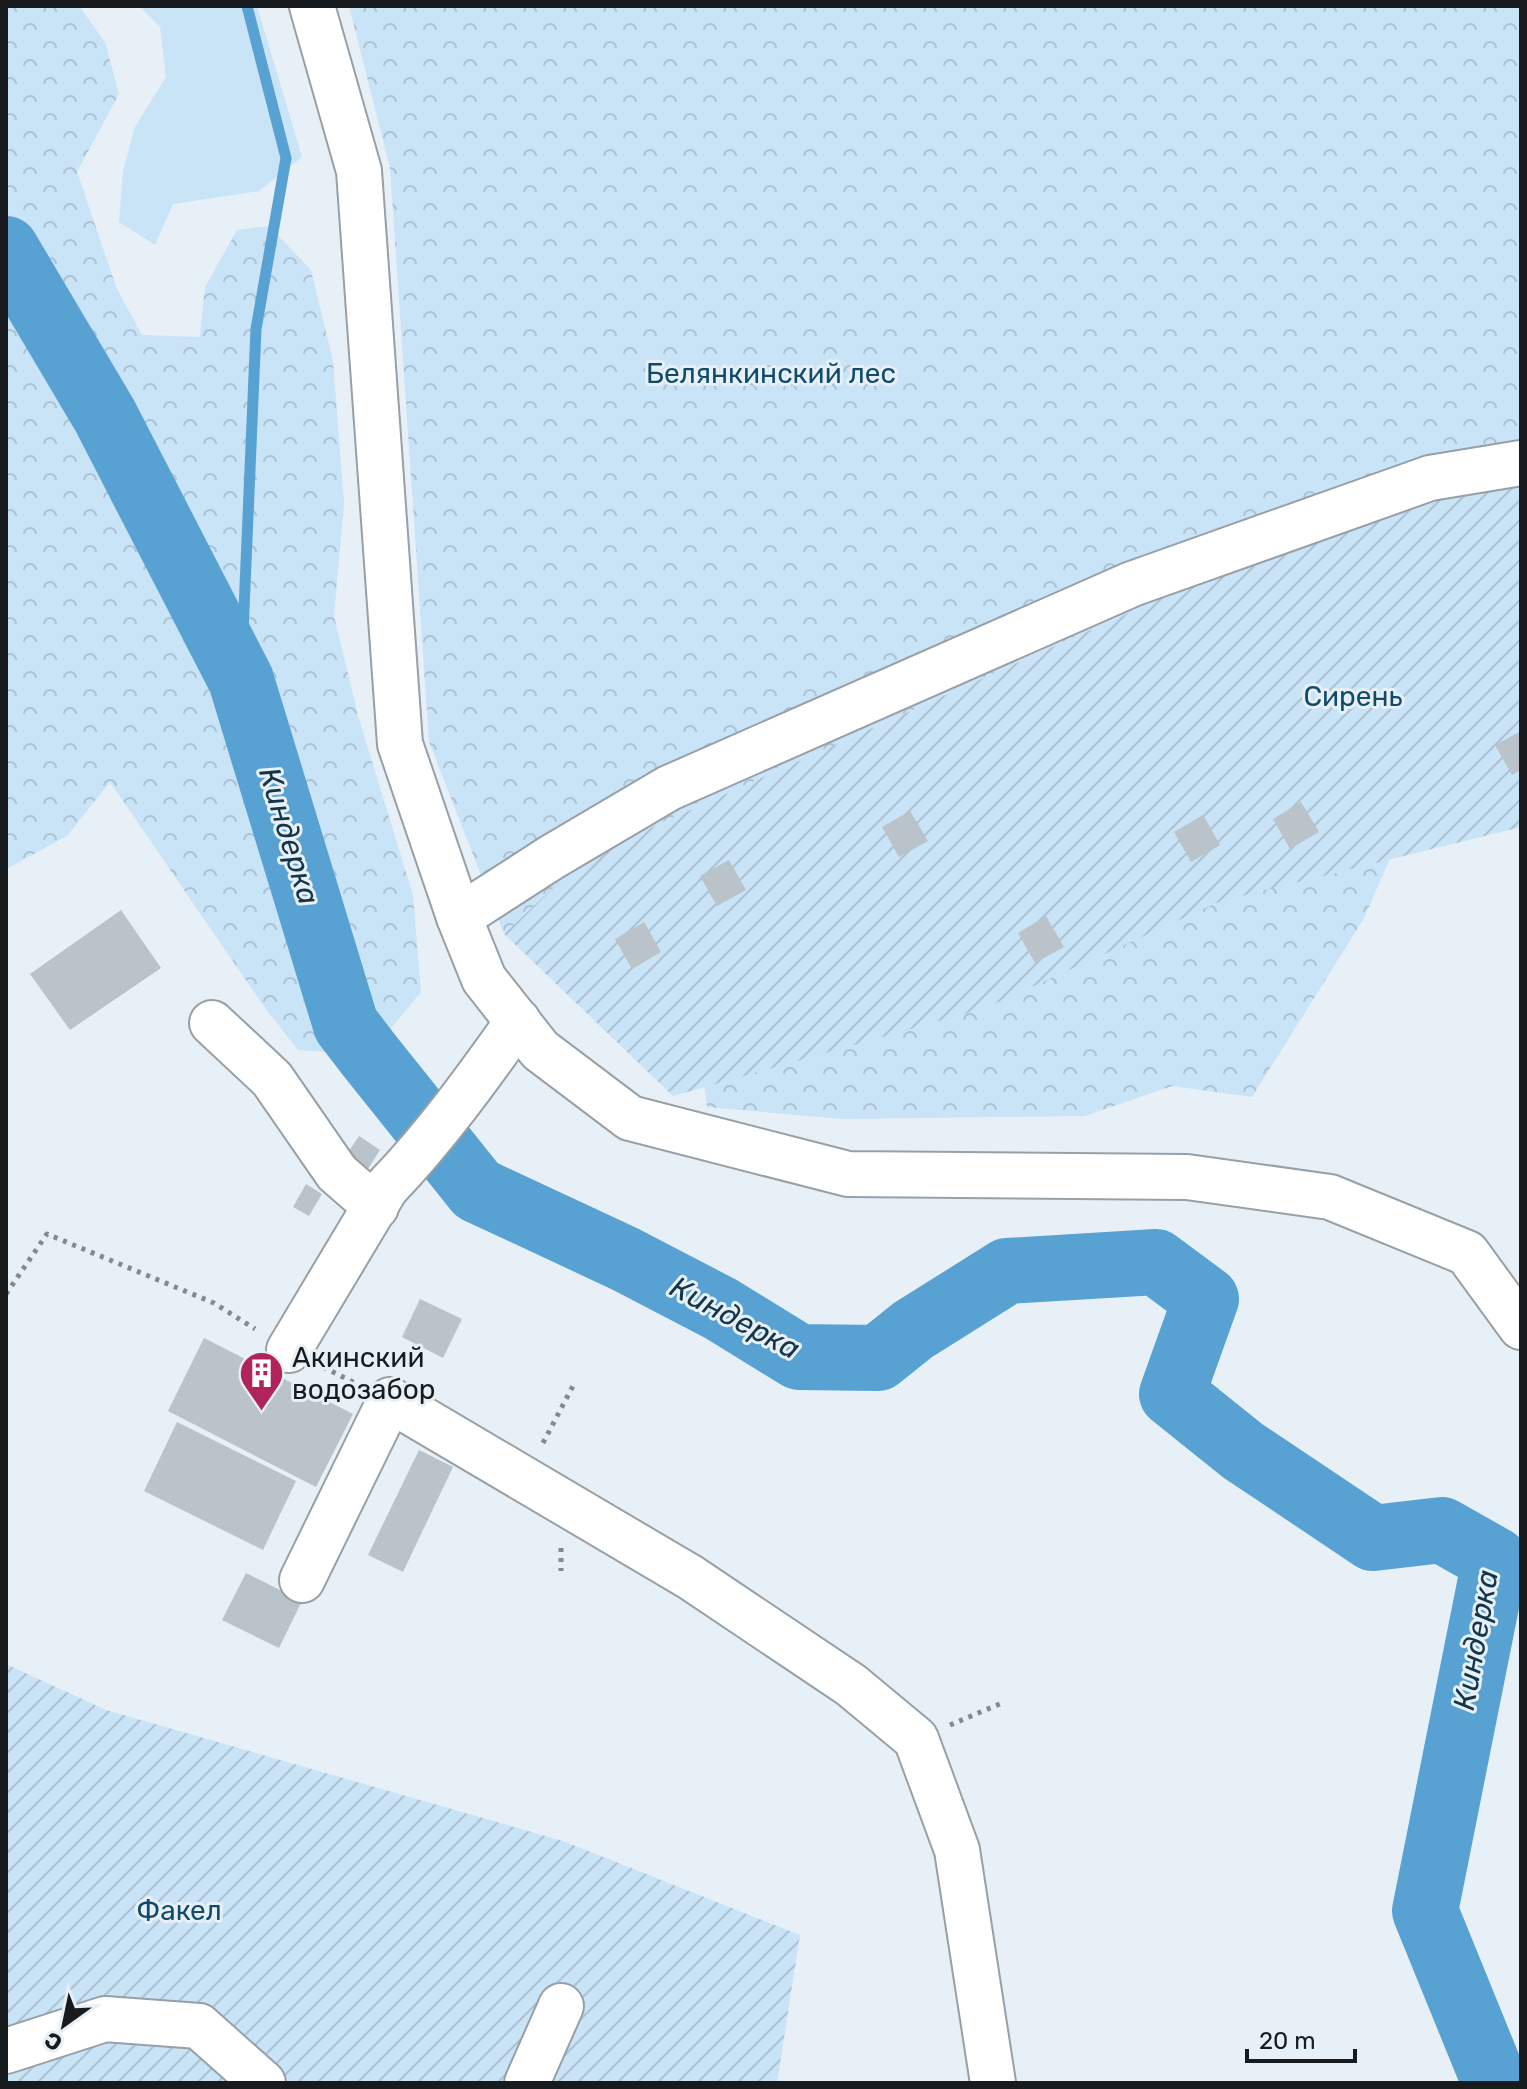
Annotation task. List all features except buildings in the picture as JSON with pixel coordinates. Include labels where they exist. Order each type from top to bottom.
[{"type":"street","points":[[312,6],[359,171],[400,744],[459,917],[484,979],[540,1050],[630,1118],[848,1174],[1187,1177],[1330,1197],[1467,1253],[1521,1327]]},
{"type":"street","points":[[459,917],[552,857],[669,788],[1132,584],[1430,478],[1521,463]]},
{"type":"street","points":[[289,1350],[386,1188],[475,1081],[518,1021]]},
{"type":"street","points":[[212,1023],[272,1079],[337,1173],[376,1207]]},
{"type":"street","points":[[302,1580],[390,1400],[702,1586],[851,1685],[916,1739],[957,1850],[993,2083]]},
{"type":"street","points":[[527,2083],[561,2006]]},
{"type":"street","points":[[6,2051],[105,2019],[199,2026],[263,2083]]},
{"type":"path","points":[[6,1294],[47,1234],[214,1303],[289,1350],[390,1400]]},
{"type":"path","points":[[528,1481],[575,1382]]},
{"type":"path","points":[[916,1739],[1002,1703]]},
{"type":"green space","points":[[6,6],[79,6],[105,42],[119,94],[77,172],[117,289],[142,335],[200,337],[205,287],[237,230],[269,226],[311,270],[333,361],[344,504],[334,616],[359,719],[413,895],[421,992],[369,1055],[298,1050],[265,1008],[110,782],[67,836],[6,869]]},
{"type":"green space","points":[[139,6],[257,6],[302,157],[259,191],[173,204],[155,245],[119,222],[123,171],[135,127],[166,77],[160,27]]},
{"type":"green space","name":"Белянкинский лес","points":[[349,6],[1521,6],[1521,436],[586,857],[504,934],[429,742],[390,168]]},
{"type":"green space","name":"Сирень","points":[[1521,436],[1521,827],[1221,901],[985,1008],[673,1096],[504,934],[586,857]]},
{"type":"green space","points":[[1396,845],[1363,920],[1252,1097],[1172,1086],[1085,1116],[842,1119],[707,1107],[700,1053]]},
{"type":"green space","name":"Факел","points":[[6,1664],[106,1710],[563,1841],[800,1935],[777,2083],[6,2083]]},
{"type":"waterway","points":[[241,680],[256,329],[286,158],[247,6]]},
{"type":"waterway","name":"Киндерка","points":[[6,249],[105,416],[241,680],[346,1025],[477,1190],[625,1259],[721,1309],[799,1357],[878,1358],[913,1330],[1007,1271],[1156,1262],[1206,1299],[1172,1394],[1243,1451],[1373,1538],[1442,1530],[1495,1560],[1425,1911],[1495,2083]]},
{"type":"place","name":"Акинский водозабор","points":[[261,1412]]}]
